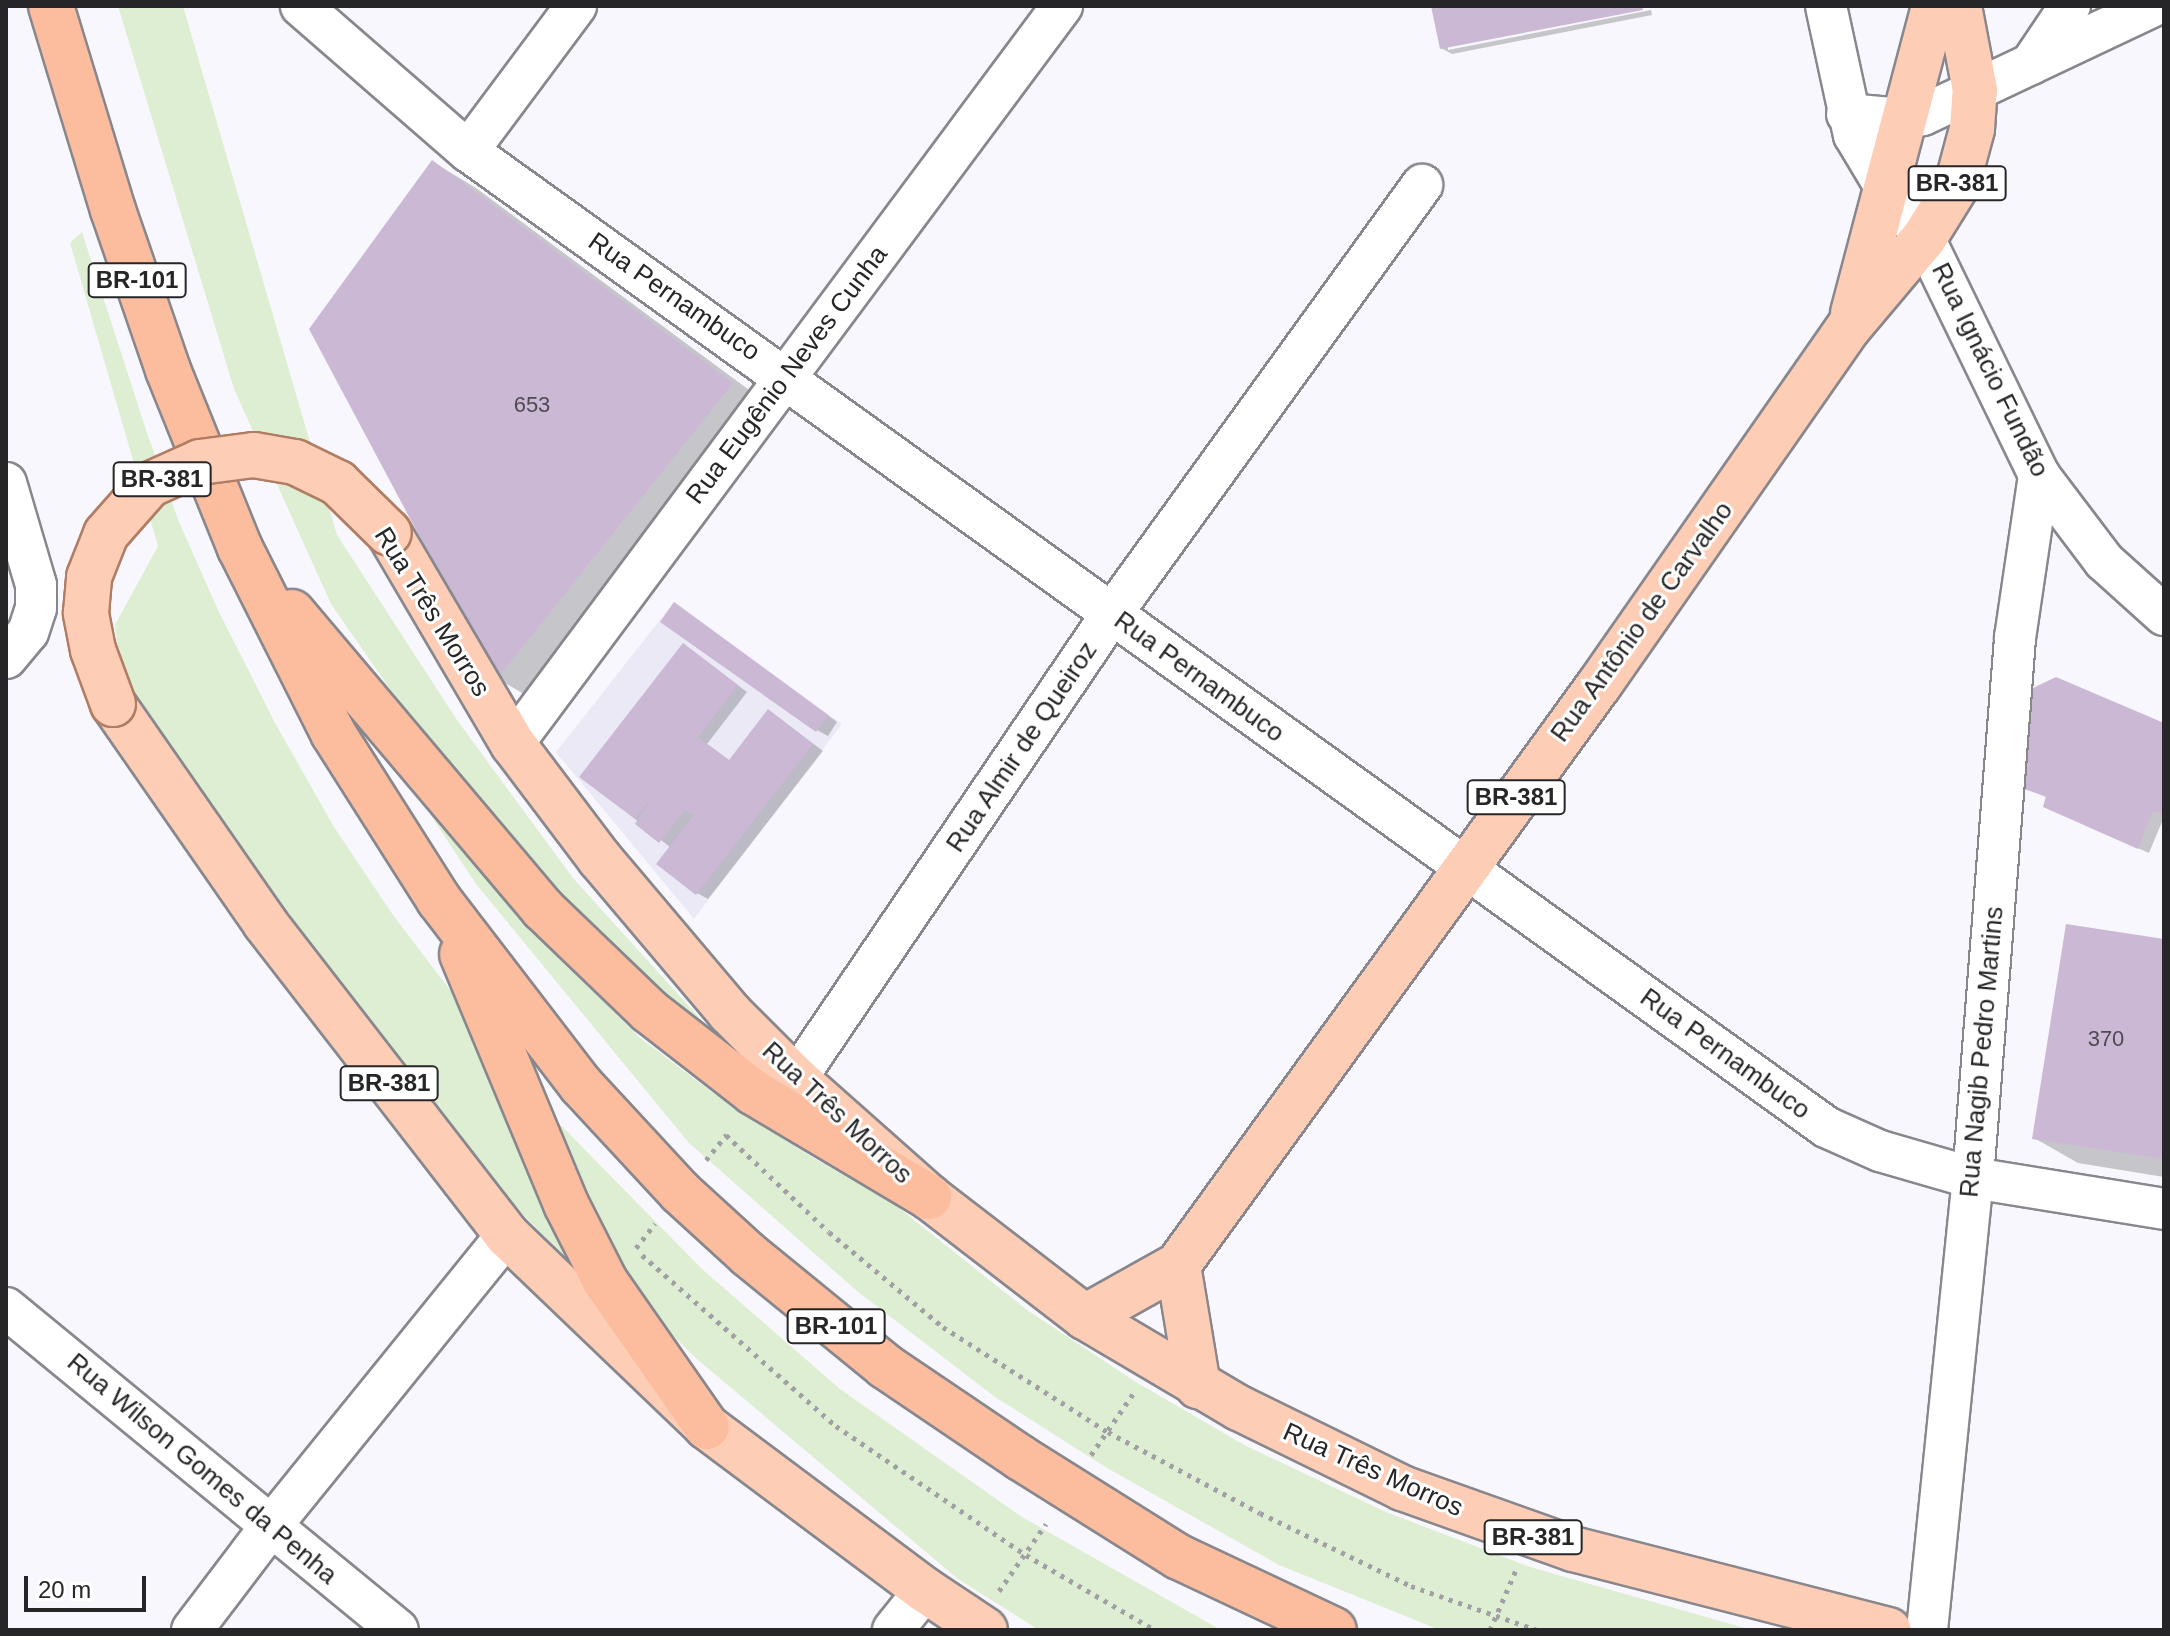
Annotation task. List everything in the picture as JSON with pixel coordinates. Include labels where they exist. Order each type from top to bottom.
[{"type":"highway","name":"BR-101","points":[[51,6],[113,210],[168,370],[240,548],[333,733],[439,900],[581,1085],[680,1192],[885,1366],[1021,1458],[1179,1557],[1334,1630]]},
{"type":"highway","points":[[240,548],[543,909],[649,1011],[753,1092],[929,1197]]},
{"type":"highway","points":[[439,900],[566,1204],[599,1268],[707,1427]]},
{"type":"main road","name":"BR-381","points":[[1849,327],[1934,6]]},
{"type":"main road","name":"BR-381","points":[[1849,327],[1924,238],[1957,185],[1972,129],[1975,90],[1959,6]]},
{"type":"main road","name":"Rua Antônio de Carvalho","points":[[1085,1317],[1178,1265],[1599,685],[1849,327]]},
{"type":"main road","name":"Rua Três Morros","points":[[985,1630],[925,1590],[707,1427],[507,1235],[265,923],[113,704],[91,637],[86,613],[89,577],[106,534],[149,485],[200,462],[254,455],[295,462],[338,483],[389,533],[513,744],[630,894],[730,1013],[796,1079],[929,1197],[1085,1317],[1198,1386],[1402,1488],[1531,1536],[1889,1630]]},
{"type":"main road","points":[[1178,1265],[1198,1386]]},
{"type":"street","name":"Rua Pernambuco","points":[[301,6],[468,151],[786,376],[1111,615],[1826,1127],[1880,1151],[1973,1178],[2164,1209]]},
{"type":"street","points":[[468,151],[576,6]]},
{"type":"street","name":"Rua Eugênio Neves Cunha","points":[[513,744],[1062,6]]},
{"type":"street","name":"Rua Ignácio Fundão","points":[[1826,6],[1847,114],[1863,153],[1924,238],[2039,475],[2104,561],[2164,615]]},
{"type":"street","points":[[2031,64],[2070,6]]},
{"type":"street","points":[[1847,114],[1902,119],[1923,115],[2154,6]]},
{"type":"street","name":"Rua Almir de Queiroz","points":[[796,1079],[1111,615],[1422,185]]},
{"type":"street","name":"Rua Nagib Pedro Martins","points":[[1927,1630],[1973,1178],[2015,638],[2039,475]]},
{"type":"street","points":[[6,483],[36,585],[36,608],[28,632],[6,658]]},
{"type":"street","points":[[192,1630],[271,1526],[507,1235]]},
{"type":"street","name":"Rua Wilson Gomes da Penha","points":[[6,1308],[398,1630]]},
{"type":"street","points":[[893,1630],[925,1590]]},
{"type":"path","points":[[726,1135],[829,1232],[943,1327],[1108,1432],[1260,1513],[1411,1586],[1537,1630]]},
{"type":"path","points":[[636,1249],[836,1426],[1026,1555],[1155,1630]]},
{"type":"path","points":[[1490,1630],[1531,1536]]},
{"type":"shaded area","points":[[674,602],[842,724],[694,919],[556,752]]},
{"type":"green space","points":[[118,6],[183,6],[337,535],[457,720],[573,878],[732,1054],[626,974],[451,777],[331,604],[234,389]]},
{"type":"green space","points":[[82,232],[179,522],[218,610],[275,723],[334,827],[393,915],[456,998],[566,1259],[498,1189],[316,952],[167,749],[120,666],[115,625],[158,546],[70,243]]},
{"type":"green space","points":[[424,805],[522,918],[639,1037],[713,1093],[815,1159],[894,1204],[1027,1310],[1136,1382],[1246,1446],[1386,1512],[1530,1567],[1752,1630],[1440,1630],[1279,1565],[1107,1468],[995,1397],[857,1291],[689,1143],[476,884]]},
{"type":"green space","points":[[540,1104],[702,1269],[840,1389],[1022,1517],[1221,1630],[1039,1630],[958,1579],[698,1360],[638,1302]]},
{"type":"building","points":[[1431,6],[1642,6],[1643,10],[1440,49]]},
{"type":"building","points":[[432,160],[733,383],[496,680],[309,329]]},
{"type":"building","points":[[674,602],[828,715],[816,732],[660,622]]},
{"type":"building","points":[[683,643],[738,685],[698,737],[729,760],[768,709],[813,744],[696,895],[656,864],[693,816],[685,810],[659,843],[635,824],[655,793],[635,819],[579,777]]},
{"type":"building","points":[[2056,677],[2164,723],[2164,815],[2153,811],[2138,849],[2043,807],[2046,796],[2020,788],[2033,688]]},
{"type":"building","points":[[2066,924],[2164,939],[2164,1159],[2032,1139]]}]
